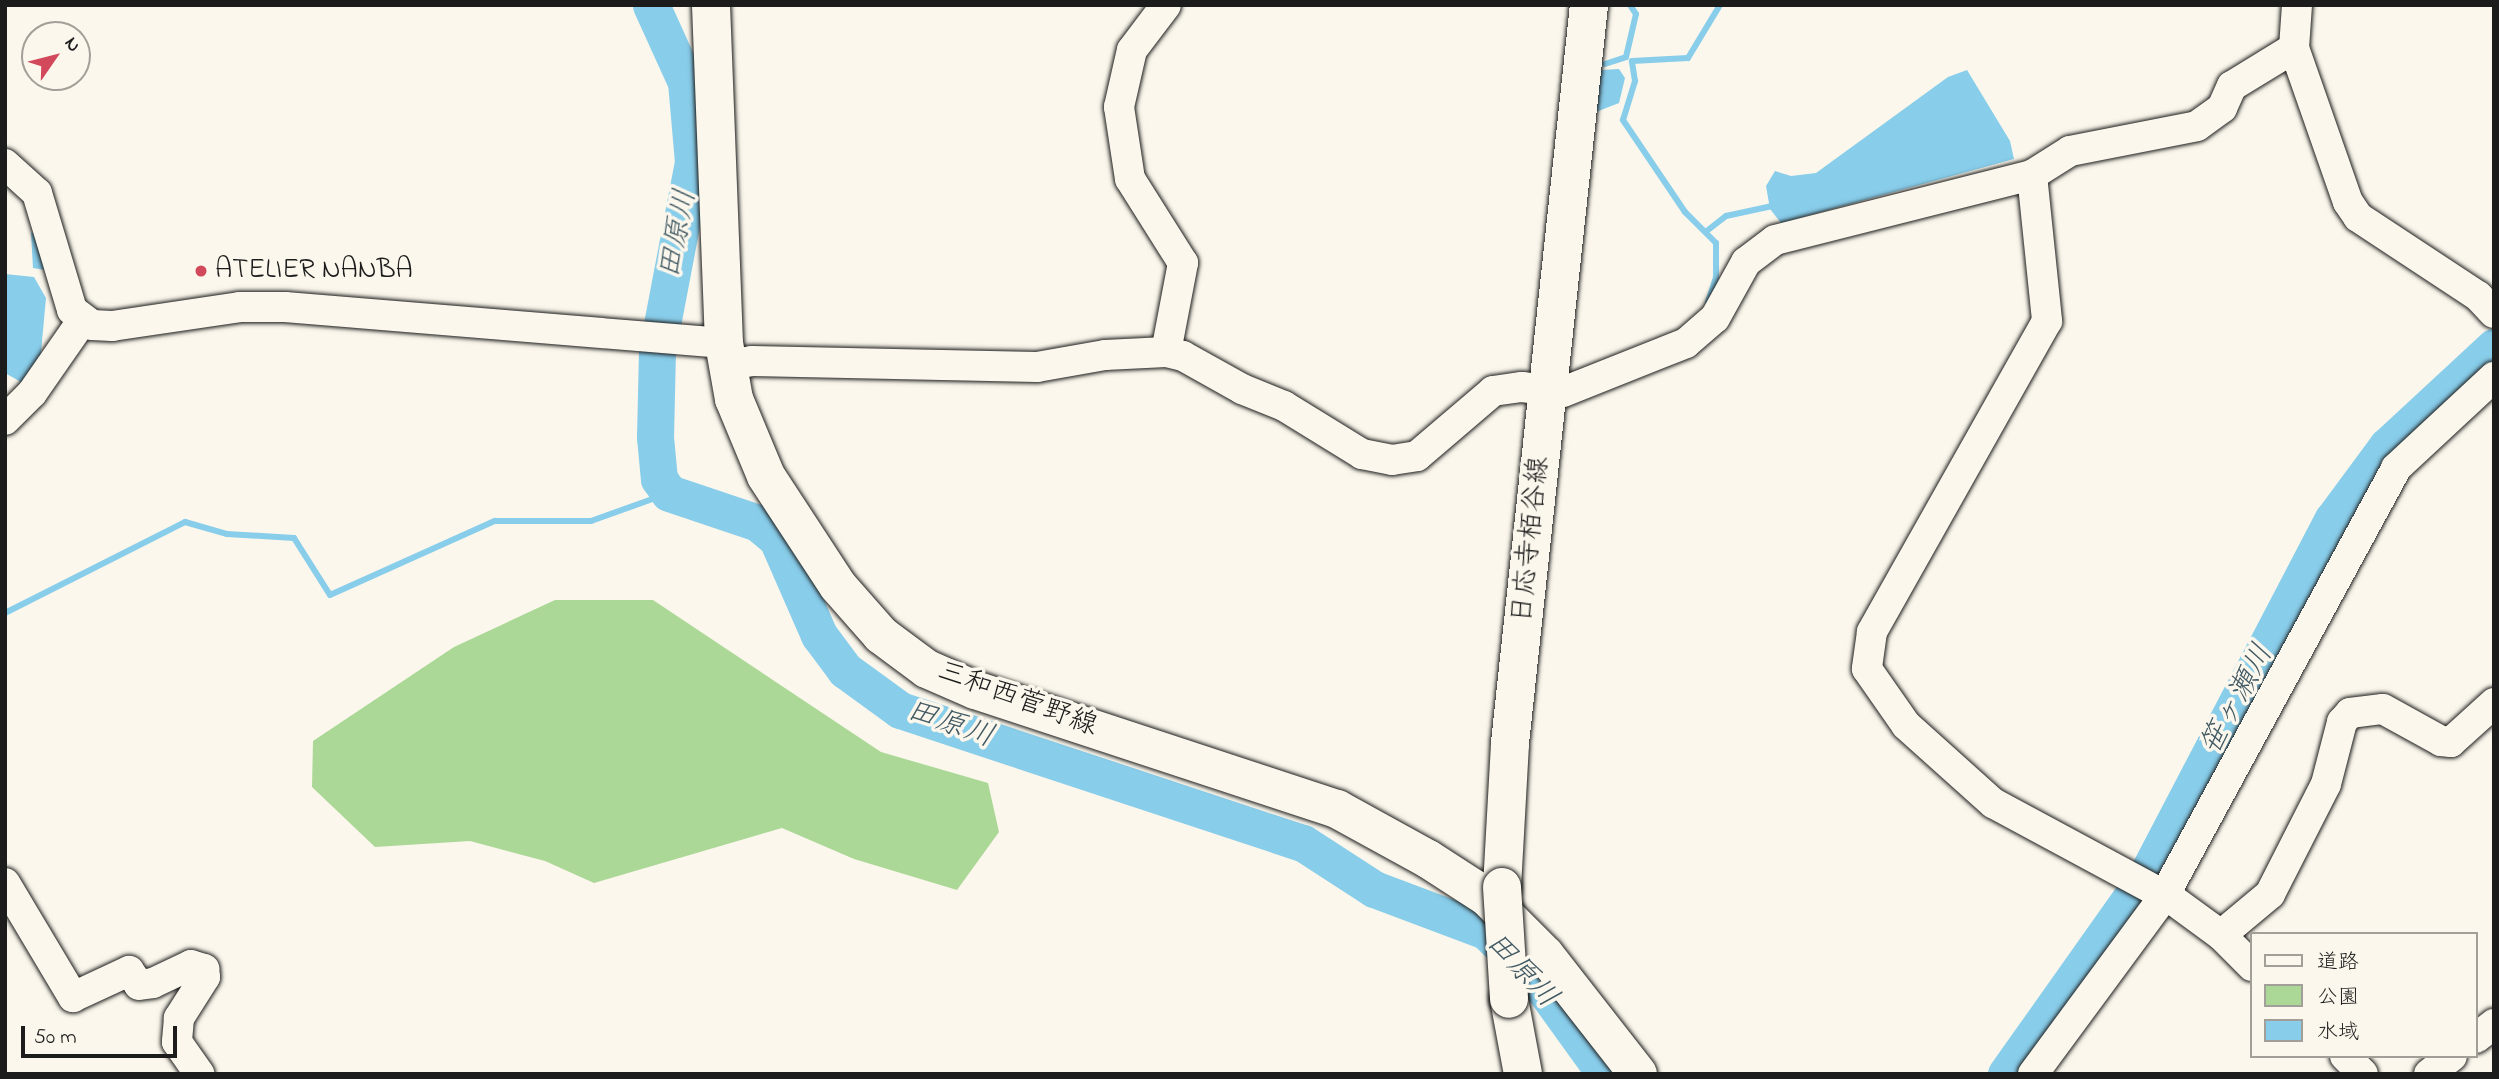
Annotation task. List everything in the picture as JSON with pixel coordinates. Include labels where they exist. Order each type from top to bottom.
[{"type":"main road","name":"三和西菅野線","points":[[711,5],[725,354],[741,425],[766,476],[838,586],[881,635],[927,669],[975,690],[1337,809],[1428,859],[1487,897],[1545,954],[1638,1074]]},
{"type":"main road","name":"日応寺栢谷線","points":[[1523,1074],[1509,999],[1502,887],[1510,743],[1589,5]]},
{"type":"street","points":[[1166,5],[1132,50],[1119,107],[1130,179],[1183,264],[1166,352]]},
{"type":"street","points":[[2297,5],[2294,48],[2348,202],[2358,217],[2478,296],[2494,313]]},
{"type":"street","points":[[82,321],[112,326],[240,307],[285,307],[658,337],[752,361],[1037,367],[1105,355],[1166,352],[1183,356],[1242,389],[1284,406],[1346,446],[1379,459],[1418,456],[1493,391],[1548,390],[1580,386],[1686,344],[1715,318],[1746,262],[1775,240],[1812,227],[2032,175],[2070,151],[2197,125],[2222,108],[2232,86],[2294,48]]},
{"type":"street","points":[[5,164],[28,180],[46,208],[62,285],[82,321]]},
{"type":"street","points":[[2032,175],[2047,321],[1872,632],[1867,669],[1906,725],[1993,803],[2160,893],[2221,935],[2250,963]]},
{"type":"street","points":[[5,420],[32,393],[82,321]]},
{"type":"street","points":[[2033,1074],[2160,893],[2396,468],[2494,377]]},
{"type":"street","points":[[2221,935],[2270,894],[2326,784],[2342,722],[2350,713],[2383,709],[2441,741],[2451,742],[2494,703]]},
{"type":"street","points":[[5,883],[73,997],[129,971],[139,985],[153,984],[191,965],[204,969],[205,977],[179,1017],[177,1042],[199,1074]]},
{"type":"street","points":[[2478,1036],[2494,1024]]},
{"type":"street","points":[[2347,1058],[2363,1074]]},
{"type":"street","points":[[2429,1074],[2449,1058]]},
{"type":"green space","points":[[555,600],[653,600],[881,752],[988,783],[999,832],[957,890],[854,859],[782,828],[594,883],[545,861],[470,841],[375,847],[312,787],[313,741],[454,647]]},
{"type":"water","points":[[1619,69],[1625,78],[1619,103],[1596,112],[1601,70]]},
{"type":"water","points":[[1967,70],[2010,141],[2014,159],[1781,223],[1770,209],[1766,186],[1775,171],[1791,176],[1816,173],[1948,77]]},
{"type":"water","points":[[41,232],[45,270],[33,268],[31,233]]},
{"type":"water","points":[[5,274],[34,277],[46,298],[40,363],[28,386],[5,373]]},
{"type":"waterway","name":"田原川","points":[[651,5],[686,82],[693,162],[657,350],[655,437],[659,479],[669,493],[758,523],[777,539],[819,635],[845,670],[900,710],[1303,843],[1374,889],[1486,931],[1543,988],[1605,1074]]},
{"type":"waterway","points":[[1605,64],[1626,57],[1636,14],[1630,5]]},
{"type":"waterway","points":[[1708,302],[1716,277],[1716,243],[1685,212],[1623,120],[1635,81],[1632,61],[1688,58],[1720,5]]},
{"type":"waterway","points":[[1708,230],[1726,216],[1777,205]]},
{"type":"waterway","name":"笹ヶ瀬川","points":[[2006,1074],[2146,876],[2333,519],[2387,446],[2494,347]]},
{"type":"waterway","points":[[5,613],[185,522],[227,534],[294,538],[330,595],[495,521],[591,521],[669,493]]},
{"type":"place","name":"ATELIER NANBA","points":[[201,271]]}]
